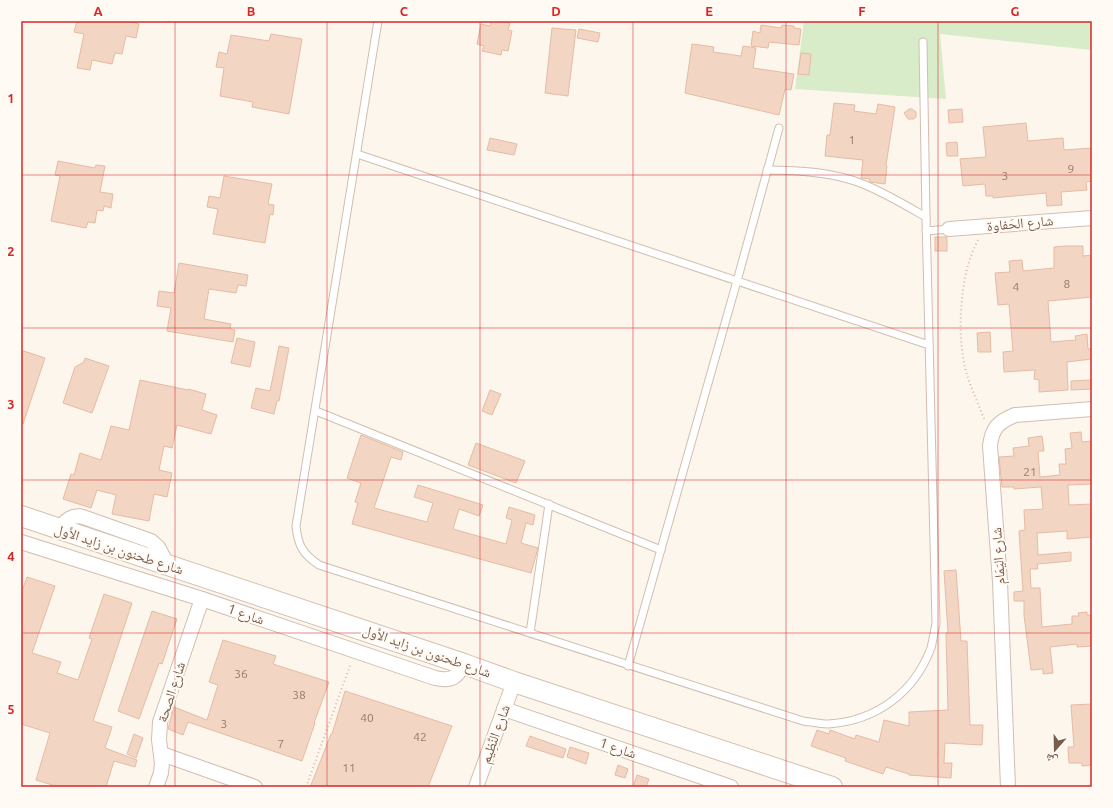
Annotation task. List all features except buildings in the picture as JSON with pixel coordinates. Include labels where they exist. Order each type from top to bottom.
[{"type":"street","name":"شارع الحَفاوة","points":[[949,229],[1092,218]]},
{"type":"street","points":[[991,436],[996,427],[1004,420],[1015,415],[1092,409]]},
{"type":"street","name":"شارع اليَمَام","points":[[991,436],[990,446],[1000,582],[1008,787]]},
{"type":"street","name":"شارع طحنون بن زايد الأول","points":[[21,516],[832,787]]},
{"type":"street","name":"شارع 1","points":[[21,542],[202,600],[441,680],[458,674],[464,664]]},
{"type":"street","name":"شارع الصحة","points":[[156,787],[161,773],[162,763],[159,740],[160,722],[202,600]]},
{"type":"street","name":"شارع النَّظِيم","points":[[476,787],[514,682]]},
{"type":"street","name":"شارع 1","points":[[504,709],[731,787]]},
{"type":"street","points":[[162,754],[255,787]]},
{"type":"lane","points":[[378,21],[316,411],[296,526],[302,549],[309,558],[319,565],[628,666],[803,721],[826,724],[850,721],[872,714],[892,702],[909,687],[922,668],[931,647],[936,624],[926,231],[923,42]]},
{"type":"lane","points":[[628,666],[737,281],[778,128]]},
{"type":"lane","points":[[357,154],[929,345]]},
{"type":"lane","points":[[767,170],[813,172],[849,179],[875,189],[926,217]]},
{"type":"lane","points":[[926,231],[949,229]]},
{"type":"lane","points":[[316,411],[661,550]]},
{"type":"lane","points":[[530,633],[549,504]]},
{"type":"path","points":[[985,226],[972,251],[964,276],[962,289],[961,340],[968,377],[991,436]]},
{"type":"path","points":[[306,787],[355,651]]},
{"type":"green space","points":[[804,21],[1092,21],[1092,50],[940,34],[946,99],[795,89]]}]
